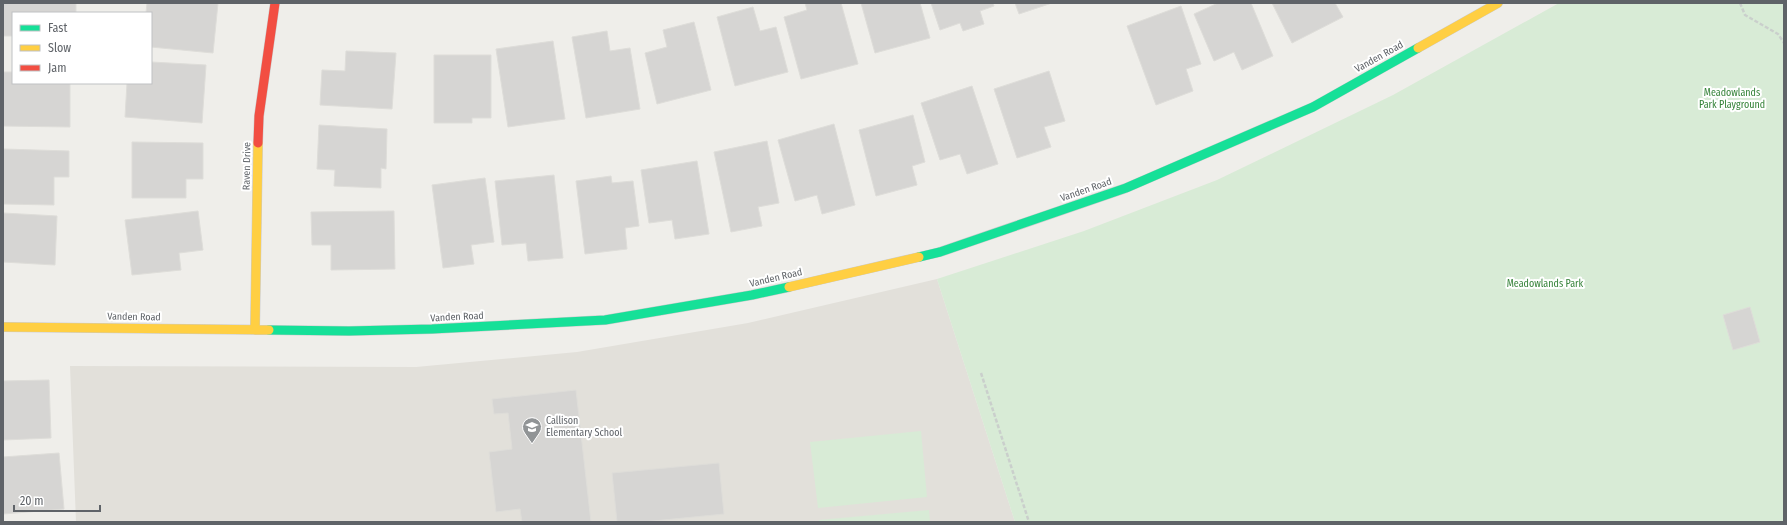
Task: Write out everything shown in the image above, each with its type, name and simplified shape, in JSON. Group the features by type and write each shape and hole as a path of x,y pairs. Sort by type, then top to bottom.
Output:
{"street":[{"name":"Raven Drive","path":"255,330 259,116 275,3"},
{"name":"Vanden Road","path":"3,327 255,330 432,329 605,320 752,295 940,252 1126,188 1313,108 1498,3"}],"path":[{"path":"1740,3 1745,15 1778,34 1784,43"},
{"path":"981,373 1029,522"}],"shaded area":[{"name":"Callison Elementary School","path":"937,279 1015,522 76,522 70,366 416,367 577,352 748,323"}],"green space":[{"name":"Meadowlands Park","path":"1559,3 1784,3 1784,522 1015,522 937,279 1084,231 1217,180 1393,95"},
{"path":"921,431 927,497 818,508 810,442"},
{"path":"929,510 930,522 819,522 819,520"}],"building":[{"path":"3,3 76,3 76,12 12,12 12,36 3,36"},
{"path":"147,3 218,3 213,53 152,47 152,12 146,12"},
{"path":"805,3 841,3 858,64 801,79 784,17 807,10"},
{"path":"861,3 920,3 930,38 875,53"},
{"path":"931,3 993,3 994,6 980,11 984,24 963,31 960,23 940,30"},
{"path":"1015,3 1052,3 1019,14"},
{"path":"1218,3 1251,3 1273,56 1242,70 1234,52 1214,61 1194,14"},
{"path":"1272,3 1335,3 1343,17 1292,43"},
{"path":"1181,6 1201,64 1186,69 1193,91 1156,105 1127,26"},
{"path":"753,7 760,31 776,27 788,72 735,86 717,17"},
{"path":"694,22 711,90 657,104 645,53 667,47 663,30"},
{"path":"607,31 610,51 630,48 640,109 586,118 572,37"},
{"path":"553,41 565,119 508,127 496,49"},
{"path":"346,51 396,53 392,109 320,105 322,70 345,71"},
{"path":"434,55 491,55 491,118 472,118 472,123 434,123"},
{"path":"152,62 206,65 202,123 125,117 127,84 152,84"},
{"path":"1049,71 1065,121 1044,127 1051,147 1017,158 994,89"},
{"path":"3,72 12,72 12,84 70,84 70,127 3,126"},
{"path":"972,86 998,164 967,174 960,154 940,160 921,103"},
{"path":"913,115 925,162 912,166 917,185 876,196 859,130"},
{"path":"834,124 855,205 822,214 817,195 795,201 778,140"},
{"path":"319,125 387,129 386,169 381,168 381,188 334,186 335,170 317,169"},
{"path":"767,141 779,203 758,207 762,226 731,232 714,152"},
{"path":"132,142 203,143 203,179 186,179 186,198 132,198"},
{"path":"3,149 69,151 69,177 54,177 54,205 4,204"},
{"path":"697,161 709,234 675,239 672,220 649,223 641,170"},
{"path":"554,175 563,258 528,261 526,243 502,245 495,181"},
{"path":"611,176 612,183 633,181 639,226 625,228 627,249 585,254 576,181"},
{"path":"485,178 494,242 471,245 474,264 443,268 432,185"},
{"path":"198,211 203,250 179,253 181,270 132,275 125,220"},
{"path":"394,211 395,269 331,270 331,245 312,245 311,212"},
{"path":"3,213 57,216 55,265 3,262"},
{"path":"1750,307 1760,342 1733,350 1723,315"},
{"path":"49,380 51,438 3,440 3,381"},
{"path":"576,390 591,522 522,522 520,509 496,512 489,452 512,449 508,413 494,414 492,399"},
{"path":"59,453 64,509 3,514 3,457"},
{"path":"719,463 724,514 643,522 617,522 612,473"}],"traffic: fast":[{"path":"919,257 940,252 1126,188 1313,107 1418,48"},
{"path":"269,330 349,331 432,329 605,320 752,295 789,287"}],"traffic: slow":[{"path":"1418,48 1498,3"},
{"path":"255,330 258,143"},
{"path":"789,287 919,257"},
{"path":"3,327 269,330"}],"traffic: jam":[{"path":"258,143 259,116 275,3"}],"place":[{"name":"Callison Elementary School","path":"532,444"}],"park label":[{"name":"Meadowlands Park Playground","path":"1732,98"}]}
